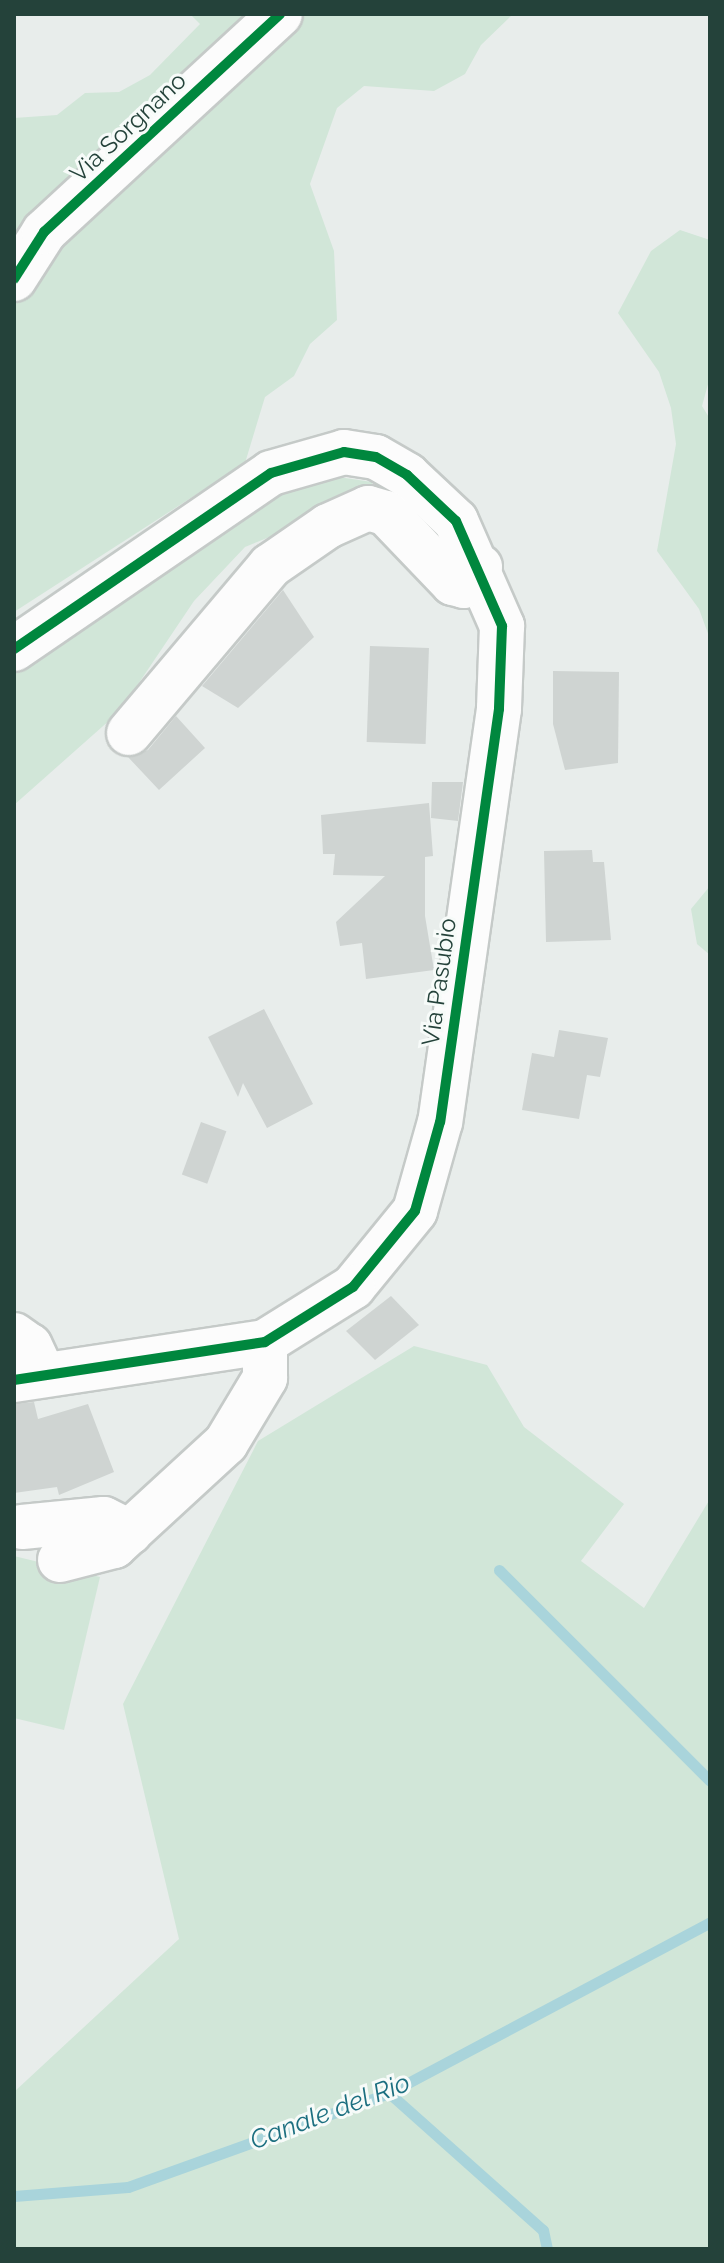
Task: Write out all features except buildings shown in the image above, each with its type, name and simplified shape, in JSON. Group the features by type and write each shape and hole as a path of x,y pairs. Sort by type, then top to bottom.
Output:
{"street":[{"name":"Via Sorgnano","path":"14,279 44,232 280,14"},
{"name":"Via Pasubio","path":"14,649 271,473 344,452 376,457 430,493 456,521 480,567 502,626 499,709 432,1152 415,1211 353,1287 265,1342 28,1376 30,1346 14,1335"},
{"path":"129,733 270,566 328,526 368,508 386,513 453,583 464,586 480,567"},
{"path":"60,1560 114,1546 226,1443 265,1378 265,1342"},
{"path":"22,1527 104,1519 130,1532"}],"green space":[{"path":"190,14 247,14 235,26 265,50 304,14 513,14 481,45 465,74 434,91 364,86 337,108 310,184 334,251 337,320 310,344 294,376 265,397 245,463 14,612 14,118 57,115 85,93 119,92 150,75 200,24"},
{"path":"680,230 710,240 710,377 702,406 710,419 710,639 699,609 657,551 676,444 671,408 659,372 618,313 651,251"},
{"path":"325,475 372,482 373,495 245,547 194,601 120,711 14,805 14,670 249,503"},
{"path":"710,886 710,955 697,944 691,909"},
{"path":"414,1346 487,1365 524,1427 624,1504 581,1561 644,1608 710,1499 710,2249 14,2249 14,2092 179,1939 123,1704 258,1441"},
{"path":"14,1556 100,1577 64,1730 14,1718"}],"waterway":[{"path":"499,1570 710,1781"},
{"name":"Canale del Rio","path":"14,2196 128,2187 389,2093 710,1922"},
{"path":"389,2093 543,2230 547,2249"}],"cycle path":[{"path":"14,279 44,232 280,14"},
{"path":"14,649 271,473 344,452 376,457 407,475 456,521 502,626 499,709 440,1122 415,1211 353,1287 265,1342 14,1380"}]}
